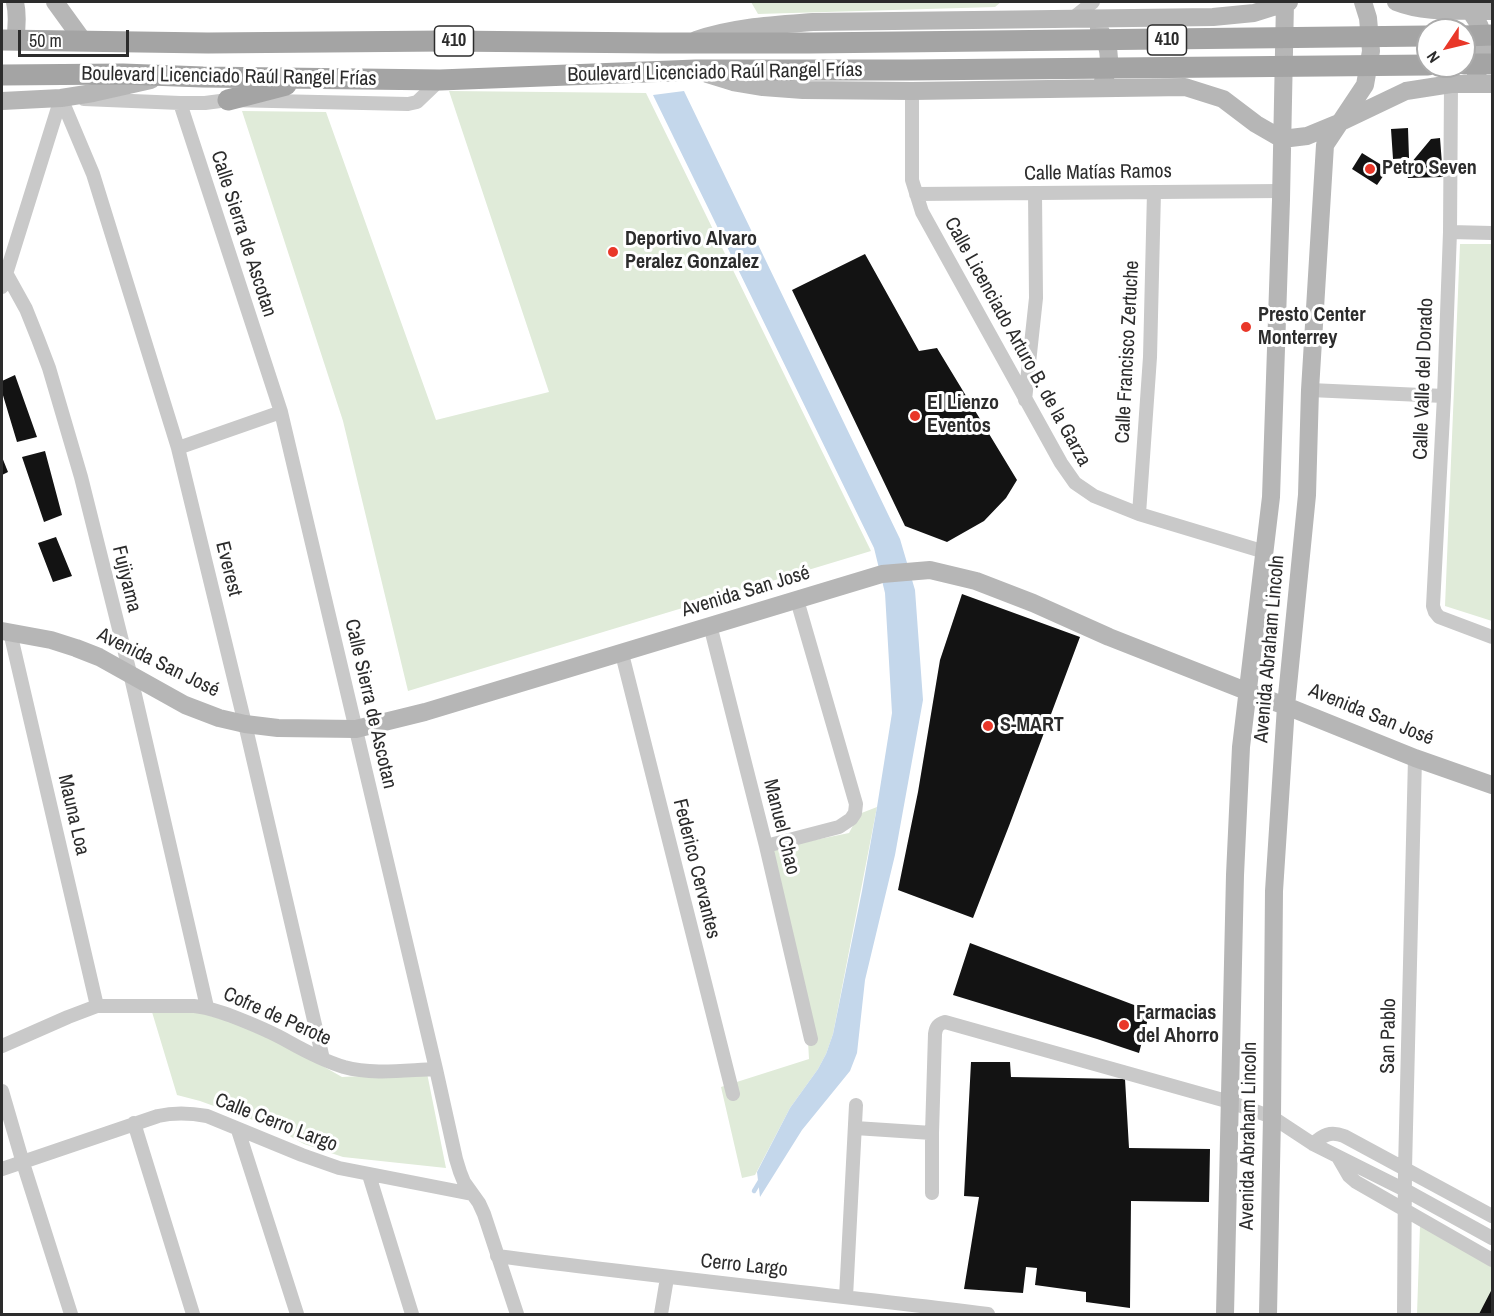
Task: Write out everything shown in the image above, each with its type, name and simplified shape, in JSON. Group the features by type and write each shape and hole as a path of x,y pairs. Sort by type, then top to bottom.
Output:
{"main road":[{"path":"8,40 18,22 15,2"},
{"path":"55,2 84,42"},
{"path":"688,43 717,33 762,26 813,22 1084,13 1213,17 1254,14 1286,2 1270,498 1241,747 1235,875 1225,1314"},
{"name":"Avenida Abraham Lincoln","path":"1268,1314 1274,891 1286,706 1307,495 1310,390 1325,145 1365,85 1371,51 1368,18 1363,2"},
{"path":"1396,2 1420,9 1492,10"},
{"path":"1470,10 1475,18"},
{"path":"1084,13 1100,29 1106,39 1110,54 1104,80 1095,89"},
{"path":"1073,89 1066,76 1062,59 1063,35 1084,13"},
{"path":"1476,20 1480,27 1483,64 1476,73"},
{"path":"1476,35 1492,34 1490,58 1492,64 1476,70"},
{"name":"Boulevard Licenciado Raúl Rangel Frías","path":"8,40 688,43 1416,36"},
{"name":"Boulevard Licenciado Raúl Rangel Frías","path":"2,75 123,74 440,80 696,70 911,81 1416,65"},
{"name":"Boulevard Licenciado Raúl Rangel Frías","path":"2,101 61,98 174,76"},
{"path":"228,100 312,78"},
{"path":"911,81 1073,89 1185,87 1223,99 1256,124 1282,139 1307,136 1406,91 1456,78"},
{"path":"1465,78 1492,84"},
{"name":"Avenida San José","path":"6,632 51,640 99,657 185,705 219,718 278,728 356,729 425,712 622,654 710,625 882,574 930,570 976,581 1024,599 1109,637 1247,692 1415,758 1492,785"}],"street":[{"name":"Calle Valle del Dorado","path":"1460,78 1450,232 1433,609 1439,617 1492,637"},
{"path":"2,287 61,98 180,103 228,100 408,104 417,102 440,80"},
{"name":"Calle Licenciado Arturo B. de la Garza","path":"911,81 912,180 922,212 1060,463 1075,483 1094,496 1139,514 1265,552"},
{"name":"Everest","path":"61,98 93,174 178,448 323,1059"},
{"name":"Calle Sierra de Ascotan","path":"180,103 282,411 456,1159 464,1182 484,1214 517,1314"},
{"name":"Calle Matías Ramos","path":"916,194 1281,191"},
{"name":"Calle Francisco Zertuche","path":"1139,514 1150,357 1154,192"},
{"path":"1025,400 1036,298 1035,193"},
{"path":"1450,232 1492,233"},
{"name":"Fujiyama","path":"6,273 26,309 49,368 81,477 130,673 207,1007"},
{"path":"1310,390 1444,396"},
{"path":"178,448 282,411"},
{"path":"766,846 839,827 851,819 855,813 856,804 797,600"},
{"name":"Manuel Chao","path":"710,625 766,846 811,1039"},
{"name":"Mauna Loa","path":"6,632 97,1006"},
{"name":"Federico Cervantes","path":"622,654 733,1094"},
{"name":"San Pablo","path":"1404,1314 1405,1169 1415,758"},
{"name":"Cofre de Perote","path":"2,1046 97,1006 207,1007 246,1021 323,1059 357,1070 436,1069"},
{"path":"932,1193 934,1041 936,1029 939,1024 945,1022 1230,1102 1272,1117 1313,1144 1405,1190 1492,1238"},
{"path":"2,1091 22,1163 71,1314"},
{"path":"846,1297 856,1105"},
{"name":"Calle Cerro Largo","path":"2,1169 134,1123 176,1112 207,1116 322,1163 369,1175 472,1194"},
{"path":"134,1123 193,1314"},
{"path":"855,1128 932,1133"},
{"path":"238,1130 297,1314"},
{"path":"1313,1144 1322,1136 1336,1133 1492,1216"},
{"path":"1338,1157 1349,1176 1356,1182 1492,1260"},
{"path":"369,1175 412,1314"},
{"name":"Cerro Largo","path":"497,1256 667,1278 988,1314"},
{"path":"661,1314 667,1278"}],"green space":[{"path":"751,2 1001,2 995,7 758,14"},
{"name":"Deportivo Alvaro Peralez Gonzalez","path":"449,91 646,93 871,551 408,691 343,421 242,111 326,112 436,420 549,392"},
{"path":"1460,244 1492,244 1492,621 1445,606"},
{"path":"877,807 833,1034 826,1054 790,1108 755,1175 742,1178 721,1087 809,1059 808,1041 771,849 849,833 859,814"},
{"path":"195,1011 263,1032 342,1077 427,1073 446,1168 343,1157 304,1144 275,1128 177,1095 152,1012"},
{"path":"1420,1226 1492,1265 1492,1314 1417,1314"}],"water":[{"path":"684,91 900,539 915,590 923,700 895,855 865,980 857,1053 850,1071 802,1130 760,1197 757,1172 790,1108 818,1069 833,1034 862,891 892,713 885,593 874,548 653,95"}],"building":[{"name":"Petro Seven","path":"1408,128 1409,158 1393,159 1391,129"},
{"path":"1440,138 1443,177 1408,178 1406,169 1431,139"},
{"name":"Petro Seven","path":"1362,153 1388,169 1377,185 1352,169"},
{"name":"El Lienzo Eventos","path":"865,254 919,351 937,348 1017,480 1006,498 984,521 947,542 905,526 792,290"},
{"path":"15,375 37,437 17,442 2,392 2,381"},
{"path":"45,451 62,515 44,522 22,457"},
{"path":"2,457 8,472 2,475"},
{"path":"56,537 72,576 53,582 38,543"},
{"name":"S-MART","path":"962,594 1080,637 973,918 898,890 918,792 940,660"},
{"path":"970,943 1150,1011 1139,1053 953,995"},
{"path":"971,1062 1010,1062 1011,1077 1125,1079 1129,1148 1210,1149 1209,1202 1131,1201 1130,1308 1086,1302 1086,1292 1035,1285 1037,1268 1026,1267 1023,1293 964,1289 979,1197 964,1196"},
{"path":"1492,1289 1492,1314 1479,1314"}],"waterway":[{"path":"754,1191 760,1181"}],"place":[{"name":"Petro Seven","path":"1370,169"},
{"name":"Deportivo Alvaro Peralez Gonzalez","path":"613,252"},
{"name":"Presto Center Monterrey","path":"1246,327"},
{"name":"El Lienzo Eventos","path":"915,416"},
{"name":"S-MART","path":"988,726"},
{"name":"Farmacias del Ahorro","path":"1124,1025"}]}
